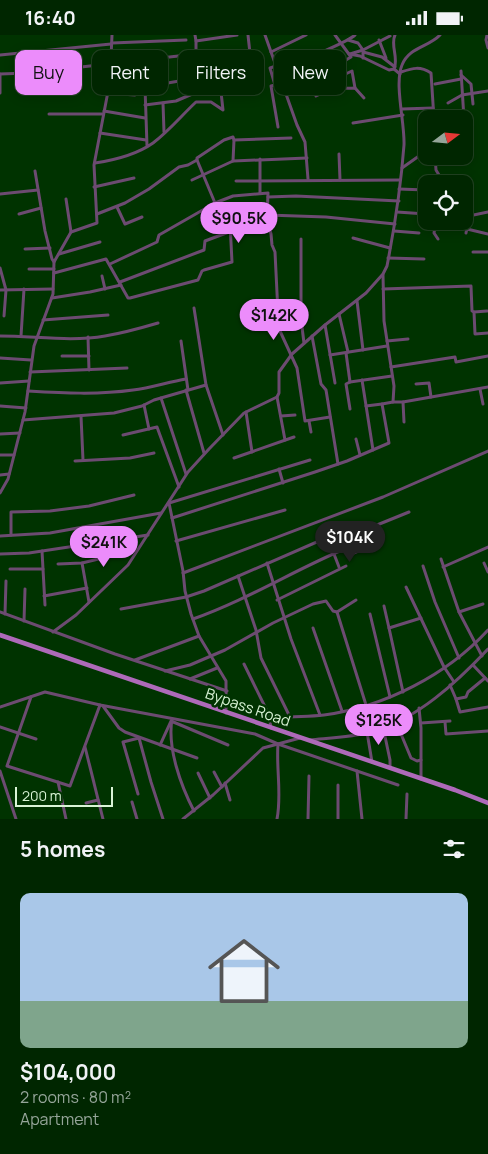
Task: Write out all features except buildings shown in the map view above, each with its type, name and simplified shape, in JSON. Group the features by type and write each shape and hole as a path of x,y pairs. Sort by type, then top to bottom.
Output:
{"main road":[{"name":"Bypass Road","path":"0,635 488,803"}],"street":[{"path":"111,50 112,35"},
{"path":"195,35 196,50"},
{"path":"196,41 237,35"},
{"path":"248,35 250,50"},
{"path":"265,35 274,60"},
{"path":"271,52 306,35"},
{"path":"334,35 351,57 346,60"},
{"path":"325,50 355,35"},
{"path":"285,440 277,397 279,393 279,371 292,354 366,293 382,275 388,258 399,201 404,143 402,65 409,55 440,35"},
{"path":"487,35 488,48"},
{"path":"348,54 363,49 381,38 392,36 395,68"},
{"path":"381,38 386,59"},
{"path":"0,55 112,43 186,40"},
{"path":"348,40 358,43 363,49"},
{"path":"363,58 363,52 386,59 401,73"},
{"path":"348,54 363,58 389,70 395,68"},
{"path":"0,93 0,74 92,66"},
{"path":"274,67 270,68 274,82"},
{"path":"401,73 416,68 432,73 433,108 402,109"},
{"path":"346,73 352,71 355,89 364,98"},
{"path":"94,163 123,157 147,146 164,133 196,102 211,102 223,110 219,74 145,87 147,146"},
{"path":"435,84 461,75"},
{"path":"461,75 471,84 473,104"},
{"path":"461,75 463,110"},
{"path":"274,85 271,86 278,127"},
{"path":"346,88 355,89"},
{"path":"448,103 462,95 488,91"},
{"path":"54,262 71,233 97,223 94,163 108,95"},
{"path":"146,105 176,101 190,95"},
{"path":"286,95 305,142 308,179"},
{"path":"164,103 164,133"},
{"path":"48,114 103,113 145,118"},
{"path":"353,123 403,115"},
{"path":"100,133 146,140"},
{"path":"97,214 117,207 149,189 179,167 197,160 197,158 224,140 233,137 234,140 291,138"},
{"path":"234,140 234,161"},
{"path":"340,154 340,180"},
{"path":"401,168 418,156"},
{"path":"192,180 234,161 306,158"},
{"path":"260,159 260,193"},
{"path":"197,160 214,203"},
{"path":"436,165 439,175"},
{"path":"0,492 9,474 26,408 31,360 37,336 54,289 54,262 41,208 35,171"},
{"path":"94,187 134,178"},
{"path":"236,181 308,179 400,180"},
{"path":"399,189 418,190"},
{"path":"0,194 38,190"},
{"path":"110,264 157,242 159,235 214,203 233,196 268,193 267,220 275,252 279,314 282,320 301,319"},
{"path":"268,197 296,196 399,201"},
{"path":"66,199 71,233"},
{"path":"117,207 126,224 142,217"},
{"path":"19,214 41,208"},
{"path":"397,212 418,213"},
{"path":"473,215 488,212"},
{"path":"267,215 341,217 395,224"},
{"path":"29,269 54,271 106,259 128,298 130,298 198,280 204,270 232,263 229,224 231,222 267,220"},
{"path":"434,230 434,233 438,239"},
{"path":"466,230 488,234"},
{"path":"394,231 419,233"},
{"path":"52,298 105,289 121,284 204,250 205,241 229,232"},
{"path":"353,238 390,248"},
{"path":"301,239 301,319 304,343"},
{"path":"58,254 100,242"},
{"path":"25,249 50,248"},
{"path":"472,252 488,252"},
{"path":"388,258 424,259"},
{"path":"0,267 6,289 4,316"},
{"path":"102,275 105,289"},
{"path":"382,275 384,321 394,386 393,402"},
{"path":"383,289 470,286 475,334 488,333"},
{"path":"0,289 54,289"},
{"path":"21,336 24,289"},
{"path":"356,301 364,350"},
{"path":"194,308 206,385 223,435"},
{"path":"474,312 487,311"},
{"path":"249,319 279,314"},
{"path":"339,314 347,352 350,382"},
{"path":"43,320 108,315"},
{"path":"274,318 281,329 282,337 292,354 297,368 305,421 330,417"},
{"path":"0,336 63,338 105,336 158,323"},
{"path":"325,325 335,383"},
{"path":"312,336 321,384 326,390 338,464"},
{"path":"88,337 89,370"},
{"path":"387,341 408,339"},
{"path":"181,341 187,390 205,454"},
{"path":"330,355 387,346"},
{"path":"62,357 89,356"},
{"path":"391,367 455,357 456,361 488,356"},
{"path":"0,358 31,360"},
{"path":"30,372 127,368"},
{"path":"350,409 346,384 392,376"},
{"path":"28,391 71,394 106,393 142,389 186,379"},
{"path":"362,380 373,450"},
{"path":"0,383 29,381"},
{"path":"416,384 429,383 431,397"},
{"path":"23,420 114,413 206,385"},
{"path":"366,406 403,402 488,387"},
{"path":"480,389 483,405"},
{"path":"53,632 89,603 128,565 178,487 223,435 246,412 277,397"},
{"path":"161,398 187,475"},
{"path":"403,402 404,423"},
{"path":"172,518 338,464 389,443 382,404"},
{"path":"144,405 149,429"},
{"path":"0,406 26,408"},
{"path":"246,412 252,451"},
{"path":"281,416 295,415"},
{"path":"81,416 83,460"},
{"path":"309,421 311,432"},
{"path":"123,435 157,427 178,487"},
{"path":"0,434 20,433"},
{"path":"234,458 294,437"},
{"path":"356,439 360,455"},
{"path":"183,573 383,497 488,451"},
{"path":"75,461 130,458 154,453"},
{"path":"0,455 14,455"},
{"path":"169,503 310,460"},
{"path":"279,469 283,483"},
{"path":"0,475 9,474"},
{"path":"11,535 11,512 69,509 134,495"},
{"path":"169,503 186,597 192,619 199,636 226,681 226,713"},
{"path":"176,541 285,510"},
{"path":"345,538 410,512"},
{"path":"0,536 50,533 162,513"},
{"path":"121,609 186,597 238,577 342,531 351,554 361,550"},
{"path":"0,554 29,553 148,535"},
{"path":"58,564 82,563 119,555 117,540"},
{"path":"192,619 273,585 294,571 349,547"},
{"path":"443,567 488,547"},
{"path":"42,551 45,605"},
{"path":"334,554 339,567"},
{"path":"440,559 460,612 482,656"},
{"path":"82,563 89,603"},
{"path":"267,563 291,639 320,715"},
{"path":"484,563 488,572"},
{"path":"278,600 346,566"},
{"path":"423,566 435,602 459,658"},
{"path":"10,569 43,569"},
{"path":"238,577 256,632 261,658 290,717"},
{"path":"5,613 6,581"},
{"path":"406,587 444,667 454,682"},
{"path":"44,596 87,588"},
{"path":"24,621 25,589"},
{"path":"337,612 356,600"},
{"path":"165,671 190,665 225,651 284,617 313,604 326,601 333,611 337,612 366,705"},
{"path":"460,612 483,603"},
{"path":"384,606 403,692"},
{"path":"0,612 227,691"},
{"path":"370,614 390,697"},
{"path":"389,628 421,617"},
{"path":"314,628 342,711"},
{"path":"270,717 320,715 342,711 403,692 459,658 475,645 488,630"},
{"path":"134,660 199,636"},
{"path":"307,740 336,738 368,732 396,722 419,708 454,682 488,649"},
{"path":"244,664 270,717 271,728"},
{"path":"472,665 488,681"},
{"path":"189,679 217,668"},
{"path":"456,699 466,697 468,692 484,678"},
{"path":"450,685 460,712 488,707"},
{"path":"0,707 45,692 171,720 255,734 278,744 398,785"},
{"path":"31,697 7,767 70,786 101,705"},
{"path":"101,705 119,728 125,732 197,757"},
{"path":"419,708 421,723 421,779"},
{"path":"171,720 228,745"},
{"path":"160,745 171,720"},
{"path":"171,720 173,750 178,775 194,811"},
{"path":"421,723 448,721 446,734 488,731"},
{"path":"396,722 411,758 417,761 421,760"},
{"path":"0,727 36,739"},
{"path":"383,727 390,768"},
{"path":"368,732 372,762"},
{"path":"138,794 123,742 139,738"},
{"path":"139,738 151,782 164,819"},
{"path":"183,819 210,798 263,748 301,738"},
{"path":"277,819 280,800 277,760 278,744"},
{"path":"84,747 103,819"},
{"path":"0,771 16,819"},
{"path":"357,771 362,819"},
{"path":"214,772 222,787"},
{"path":"198,773 210,798"},
{"path":"308,819 309,776"},
{"path":"58,782 66,819"},
{"path":"225,783 230,800"},
{"path":"338,785 338,819"},
{"path":"406,819 407,793"},
{"path":"86,803 98,799"},
{"path":"132,801 137,819"}]}
